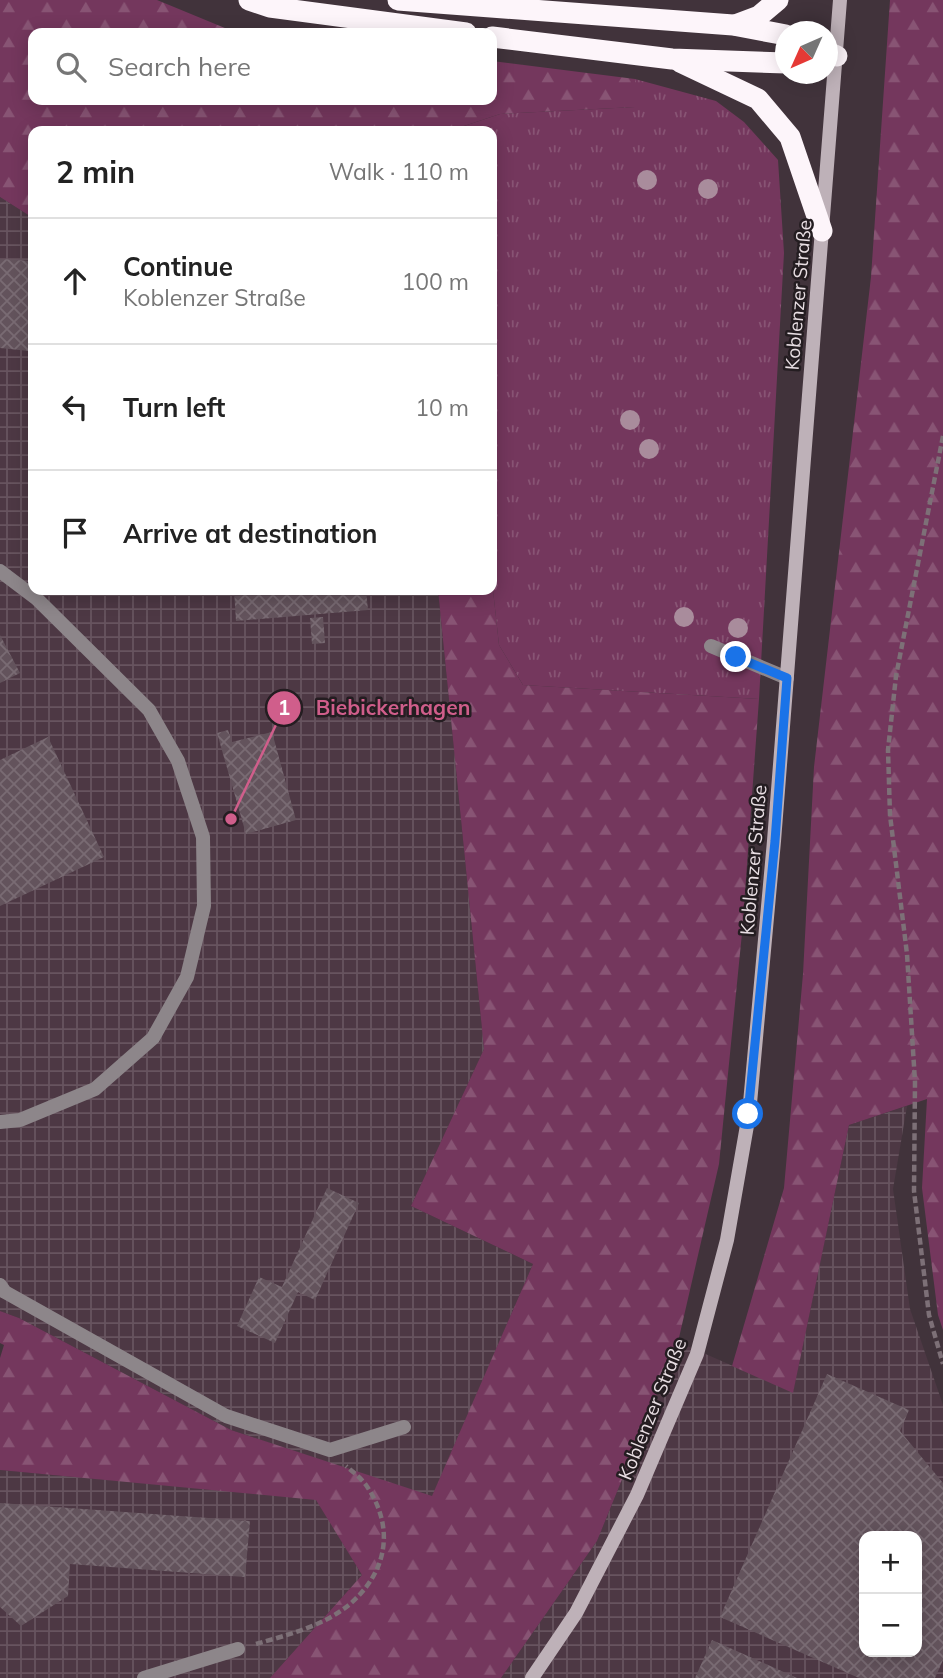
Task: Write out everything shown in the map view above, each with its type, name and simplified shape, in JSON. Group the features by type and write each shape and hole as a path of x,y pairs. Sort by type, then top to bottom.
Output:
{"highway":[{"path":"249,0 270,7 428,28"},
{"path":"398,0 733,26 775,33"},
{"path":"733,26 759,16 778,0"},
{"path":"497,38 672,58 775,63"},
{"path":"672,58 758,99 790,137 822,232"}],"main road":[{"name":"Koblenzer Straße","path":"837,21 840,0"},
{"name":"Koblenzer Straße","path":"532,1678 576,1612 638,1495 697,1354 727,1240 748,1114 775,841 822,232 830,84"}],"street":[{"path":"0,571 28,592"},
{"path":"0,1122 20,1120 95,1089 153,1038 187,976 204,906 202,837 178,761 149,710 32,595"},
{"path":"711,646 787,678"},
{"path":"0,1285 5,1292 226,1416 330,1450 404,1427"},
{"path":"144,1678 238,1649"}],"path":[{"path":"943,436 896,676 888,750 890,815 907,954 915,1082 914,1191 929,1315 943,1364"},
{"path":"238,1649 305,1630 349,1604 379,1570 385,1527 366,1485 330,1450"}],"shaded area":[{"path":"0,197 28,215 28,595 439,595 484,1049 411,1206 533,1264 432,1497 231,1430 19,1318 0,1311"},
{"path":"907,1106 893,1189 910,1309 943,1405 943,1678 501,1678 597,1541 678,1342 793,1392 849,1125"},
{"path":"0,1470 316,1499 362,1575 270,1678 0,1678"}],"green space":[{"path":"0,0 157,0 225,28 28,28 28,105 497,105 497,62 635,79 635,107 500,114 464,126 28,126 28,215 0,197"},
{"path":"890,0 943,0 943,1330 938,1315 922,1188 927,1099 849,1125 793,1393 732,1366 784,1188 803,974 814,767 871,277"},
{"path":"635,79 716,101 744,122 778,160 784,253 759,699 523,685 499,645 494,595 497,595 497,126 464,126 500,114 635,107"},
{"path":"439,595 494,595 499,645 523,685 759,699 742,933 719,1164 678,1342 597,1541 501,1678 270,1678 362,1575 316,1500 0,1470 0,1358 4,1345 0,1343 0,1311 19,1318 231,1430 432,1496 533,1264 411,1206 484,1049"}],"building":[{"path":"0,259 28,261 28,351 0,348"},
{"path":"234,595 366,595 368,610 236,621"},
{"path":"323,617 325,643 312,644 310,618"},
{"path":"0,635 20,673 0,683"},
{"path":"228,730 232,742 272,732 296,820 246,834 217,733"},
{"path":"48,737 104,857 0,906 0,760"},
{"path":"327,1188 359,1203 315,1300 298,1292 275,1343 237,1326 259,1277 282,1287"},
{"path":"827,1374 909,1410 900,1431 943,1483 943,1660 935,1678 859,1678 720,1617"},
{"path":"0,1503 250,1521 245,1577 70,1564 68,1596 21,1626 0,1607"},
{"path":"712,1640 797,1678 695,1678"}],"place":[{"name":"Biebickerhagen","path":"231,819"}],"route":[{"path":"736,657 787,678 775,841 748,1114"}]}
